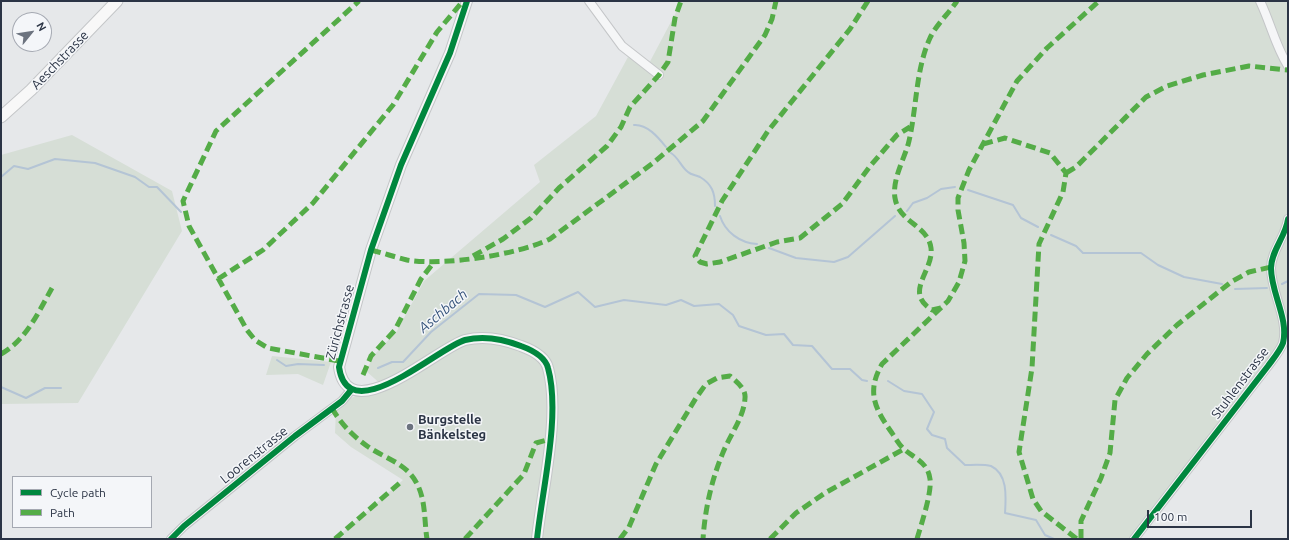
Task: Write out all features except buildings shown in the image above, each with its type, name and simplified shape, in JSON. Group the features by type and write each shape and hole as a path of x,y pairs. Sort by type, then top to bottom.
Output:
{"main road":[{"name":"Aeschstrasse","path":"1,116 31,90 117,1"}],"street":[{"name":"Zürichstrasse","path":"352,389 344,383 338,366 369,258 401,165 450,53 467,1"},
{"path":"589,1 622,46 660,75"},
{"path":"1260,1 1270,21 1277,49 1288,66"},
{"name":"Stuhlenstrasse","path":"1134,539 1268,366 1283,343 1286,332 1285,324 1274,286 1271,267 1288,219"},
{"path":"352,389 359,392 368,391 407,375 463,341 482,337 501,339 530,349 539,354 548,366 552,397 551,439 536,539"},
{"name":"Loorenstrasse","path":"171,539 184,526 278,449 342,401 352,389"}],"shaded area":[{"path":"682,1 1288,1 1288,332 1130,539 335,539 403,480 351,447 335,433 336,410 348,399 383,386 366,371 374,355 397,331 424,281 540,182 534,165 596,116 628,57 646,69"},
{"path":"72,135 172,191 182,231 78,403 1,404 1,155"},
{"path":"272,356 331,362 323,385 298,374 266,375"}],"waterway":[{"path":"634,125 639,125 648,129 656,135 666,147"},
{"path":"671,153 689,173 700,177 710,186 712,189 715,206"},
{"name":"Aschbach","path":"1,177 14,166 28,169 55,159 95,163 135,177 149,187 157,187 181,212"},
{"path":"907,211 913,203 927,198 941,189 955,187"},
{"path":"968,190 1013,205 1021,218 1038,227"},
{"path":"720,216 722,222 734,236 757,244"},
{"path":"769,248 796,258 834,262 848,257 895,216"},
{"path":"1051,235 1076,246 1083,253 1141,253 1158,265 1184,277 1222,284"},
{"path":"1282,284 1288,281"},
{"path":"1235,289 1267,288"},
{"name":"Aschbach","path":"378,368 392,362 403,362 431,332 479,294 516,295 545,307 578,292 595,307 624,300 666,305 681,300 694,306 719,304 733,315 739,326 766,335 784,334 793,345 812,346 832,369 850,369 862,380 867,381"},
{"name":"Aschbach","path":"277,360 286,366 298,364 324,365"},
{"name":"Aschbach","path":"888,381 904,391 922,394 934,412 927,429 932,435 945,439 947,448 965,465 988,465 997,470 1005,486 1005,513 1036,520 1045,535 1054,539"},
{"path":"1,387 26,398 45,388 61,388"}],"marked path":[{"path":"339,361 268,348 255,340 247,330 189,226 183,201 216,131 359,1"},
{"path":"218,279 263,250 313,203 393,105 437,32 463,1"},
{"path":"473,256 503,239 531,218 559,188 607,146 621,127 630,107 659,75 668,62 675,18 681,1"},
{"path":"371,250 407,260 440,262 480,258 500,254 536,245 550,239 653,163 703,121 765,35 772,19 776,1"},
{"path":"868,1 850,29 768,131 722,201 695,256 700,262 707,264 720,262 777,242 800,238 842,204 871,165 897,135 910,127"},
{"path":"941,308 932,310 924,303 920,296 922,281 931,257 931,248 929,240 925,234 902,213 895,198 894,191 898,171 908,145 911,132 919,77 925,51 933,33 957,1"},
{"path":"917,539 926,509 930,485 929,474 924,465 901,446 881,416 877,408 874,392 874,383 877,374 882,364 948,301 959,282 965,261 964,243 958,210 958,198 969,170 1017,81 1047,48 1099,1"},
{"path":"1066,173 1076,167 1146,97 1167,86 1203,75 1249,66 1288,70"},
{"path":"983,144 1005,138 1050,153 1066,173 1063,192 1039,244 1032,368 1019,452 1033,499 1041,511 1077,539"},
{"path":"363,375 371,356 395,330 421,279 434,262"},
{"path":"1081,539 1081,521 1101,478 1110,453 1115,400 1127,378 1147,354 1177,325 1231,282 1249,272 1271,267"},
{"path":"1,354 18,341 31,325 52,288"},
{"path":"620,539 629,527 656,464 696,398 706,384 717,378 730,376 744,392 744,405 739,420 718,465 707,507 703,539"},
{"path":"332,408 347,429 357,438 367,446 401,465 412,475 422,495 427,539"},
{"path":"465,539 524,474 536,443 551,439"},
{"path":"770,539 796,513 825,493 904,449"},
{"path":"335,539 402,481"}],"cycle path":[{"path":"467,1 450,53 401,165 371,250 339,367 346,385 359,391 376,388 396,380 452,346 465,340 494,338 507,341 538,354 544,360 548,368 551,387 552,430 537,539"},
{"path":"1134,539 1282,346 1284,325 1274,287 1271,268 1273,256 1287,225 1288,219"},
{"path":"171,539 184,526 295,436 342,401 352,389"}],"place":[{"name":"Burgstelle Bänkelsteg","path":"410,427"}]}
